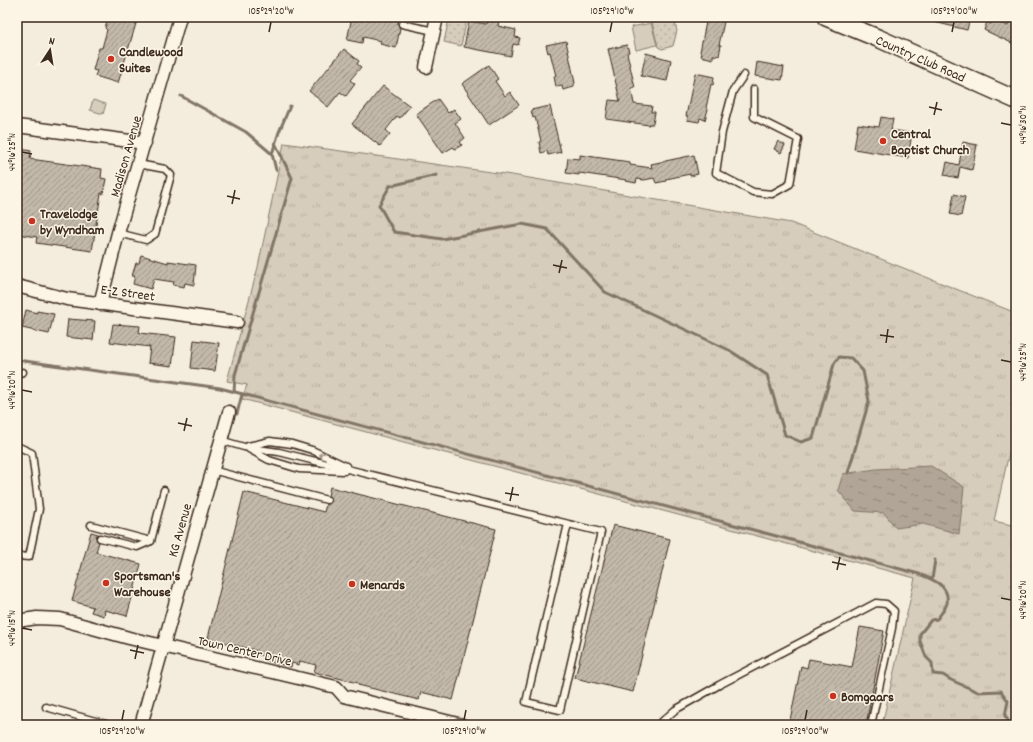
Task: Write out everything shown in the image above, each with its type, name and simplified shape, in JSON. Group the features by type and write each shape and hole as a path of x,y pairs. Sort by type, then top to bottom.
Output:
{"street":[{"name":"Madison Avenue","path":"100,304 118,233 180,17"},
{"path":"426,67 437,17"},
{"name":"Country Club Road","path":"826,17 880,39 1016,100"},
{"path":"17,126 145,143"},
{"name":"E-Z Street","path":"17,286 67,299 237,322"},
{"name":"KG Avenue","path":"141,725 228,412"},
{"name":"Town Center Drive","path":"17,621 37,618 60,620 162,646 336,687 344,696 462,725"}],"lane":[{"path":"402,24 434,31"},
{"path":"744,75 733,91 722,132 716,173 753,192 772,194 790,184 798,139 754,117 754,89"},
{"path":"118,233 146,240 155,234 171,175 165,169 138,164"},
{"path":"220,440 244,447 279,452 358,471 602,532 560,710 526,702 568,524"},
{"path":"244,447 270,441 292,444 312,450 358,471"},
{"path":"17,446 32,453 39,509 29,557 17,556"},
{"path":"244,447 269,460 299,469 358,471"},
{"path":"212,470 327,500"},
{"path":"151,541 164,490"},
{"path":"91,525 151,541"},
{"path":"100,538 137,547 151,541"},
{"path":"658,725 675,710 712,689 876,603 886,604 894,611 892,628 872,725"},
{"path":"46,707 106,724"}],"green space":[{"path":"457,17 467,19 461,46 444,42 448,23"},
{"path":"666,18 675,23 677,31 673,46 662,49 658,47 652,22"},
{"path":"651,23 657,45 636,50 631,27"},
{"path":"93,100 106,104 103,114 90,110"},
{"path":"284,143 512,175 791,223 1016,313 1016,421 994,521 1016,526 1016,725 882,725 915,578 242,399 247,385 227,381 258,267"}],"water":[{"path":"931,466 964,487 959,534 923,524 896,528 884,513 855,511 838,490 843,474 876,469"}],"building":[{"name":"Candlewood Suites","path":"108,17 138,17 118,83 95,76 97,71 93,70 99,48 102,48 107,30 105,28"},
{"path":"352,17 402,17 398,23 400,28 396,48 380,44 381,41 363,37 362,43 347,40"},
{"path":"488,17 499,19 498,26 516,30 515,37 520,38 518,45 513,44 511,56 464,47 469,21 486,24"},
{"path":"707,17 725,17 719,45 721,45 719,56 713,55 713,59 701,56 702,53 700,52"},
{"path":"926,17 970,17 967,30 926,20"},
{"path":"1012,17 1016,17 1016,45 984,30 987,22 991,24 994,20 1008,26"},
{"path":"566,41 575,83 574,87 563,90 562,86 556,87 554,76 556,76 550,52 548,53 546,45"},
{"path":"627,45 629,52 627,53 635,88 631,88 634,104 652,106 651,112 655,112 653,124 649,125 606,119 609,100 620,101 608,49"},
{"path":"344,49 359,61 357,64 361,67 350,80 355,84 346,96 340,92 328,107 309,91"},
{"path":"646,53 671,60 667,81 641,76"},
{"path":"757,62 784,67 782,80 755,76"},
{"path":"489,65 498,79 495,81 505,96 510,92 519,105 489,125 462,84"},
{"path":"695,73 714,77 713,85 711,84 705,120 700,118 699,122 687,120 688,116 686,116"},
{"path":"383,86 410,106 400,118 397,116 386,130 390,134 380,146 352,124"},
{"path":"438,99 448,113 454,109 461,119 455,123 465,138 460,142 462,145 455,149 453,147 443,153 416,114"},
{"path":"550,106 561,152 548,155 547,151 541,153 539,142 541,141 535,117 533,118 531,110"},
{"name":"Central Baptist Church","path":"881,117 893,119 891,130 912,133 908,158 854,149 858,124 879,127"},
{"path":"778,141 785,145 781,153 774,149"},
{"path":"963,142 977,145 972,170 960,167 958,178 944,175 947,162 959,165"},
{"path":"21,149 31,151 30,159 102,169 101,178 106,179 103,194 101,193 92,251 36,243 37,237 17,234 17,158 20,158"},
{"path":"580,155 630,162 630,165 652,168 651,164 694,155 698,174 690,176 690,174 666,179 666,181 656,183 654,178 644,180 637,179 636,183 626,181 627,180 579,173 579,175 566,173 568,158 580,159"},
{"path":"954,194 965,197 961,216 950,214"},
{"path":"141,255 168,263 168,261 196,265 194,285 185,283 184,287 173,285 174,282 154,279 151,289 133,284 135,276 132,276 136,263 139,263"},
{"path":"26,310 37,313 37,311 54,314 49,334 22,328"},
{"path":"68,319 95,321 93,340 66,337"},
{"path":"113,324 140,326 139,333 176,337 172,366 148,363 150,347 110,342"},
{"path":"194,340 219,343 215,371 191,368"},
{"name":"Menards","path":"330,487 496,529 453,700 421,692 419,700 358,685 358,683 314,672 316,665 300,661 299,665 292,663 291,667 263,660 264,656 256,654 257,651 208,638 244,492 324,512 326,504 330,503 331,501 330,497 328,496"},
{"path":"613,525 670,539 633,692 575,678"},
{"name":"Sportsman's Warehouse","path":"91,532 98,534 96,537 97,541 99,542 96,552 141,564 127,616 105,610 104,616 91,612 93,607 72,601"},
{"name":"Bomgaars","path":"860,627 884,631 866,725 789,725 801,666 807,668 809,659 852,667"}],"waterway":[{"path":"181,96 246,132 272,154 290,106"},
{"path":"234,392 235,375 292,178 275,143"},
{"path":"272,154 276,170"},
{"path":"437,175 390,186 379,205 394,232 442,239 522,224 547,229 605,292 729,350 767,375 785,435 801,442 813,438 834,364 839,357 851,358 863,371 869,401 848,473"},
{"path":"17,360 220,388 919,574 935,581 943,587 947,597 947,603 937,619 931,620 920,634 920,641 926,657 932,663 933,674 943,675 978,692 1001,691 1008,701 1005,716 1011,725"},
{"path":"237,414 242,394"},
{"path":"932,579 935,560"}],"place":[{"name":"Candlewood Suites","path":"111,59"},
{"name":"Central Baptist Church","path":"883,141"},
{"name":"Travelodge by Wyndham","path":"32,221"},
{"name":"Sportsman's Warehouse","path":"106,583"},
{"name":"Menards","path":"352,584"},
{"name":"Bomgaars","path":"833,696"}]}
